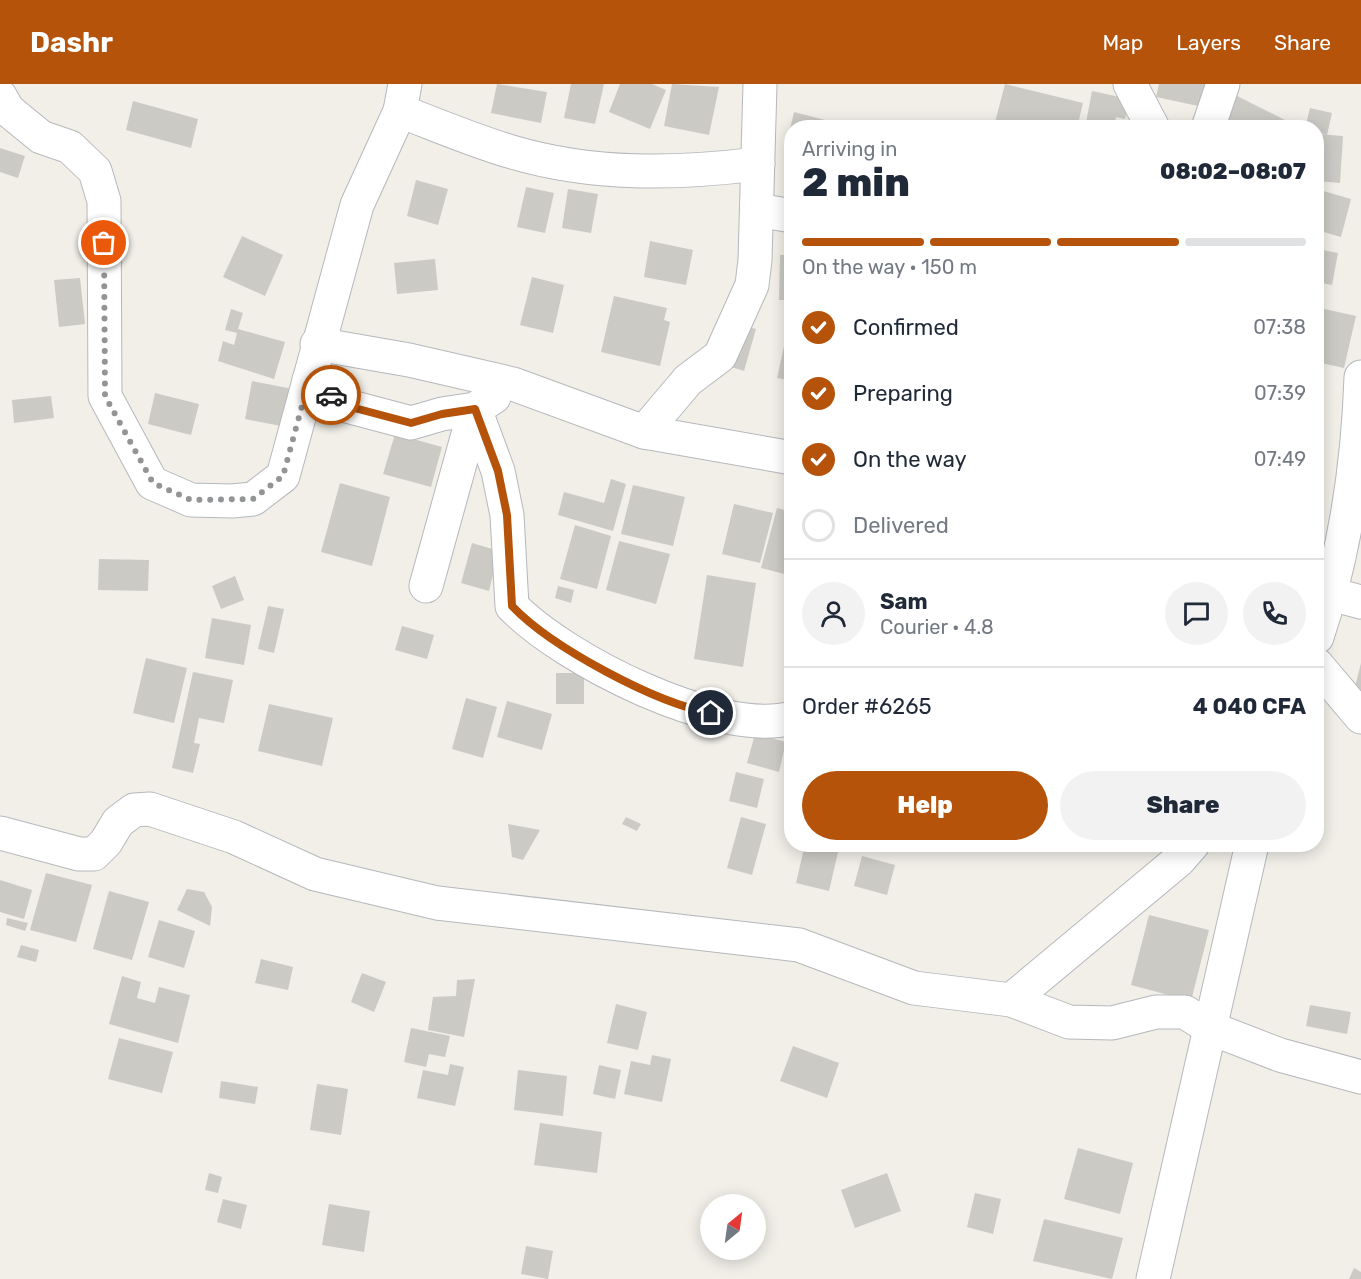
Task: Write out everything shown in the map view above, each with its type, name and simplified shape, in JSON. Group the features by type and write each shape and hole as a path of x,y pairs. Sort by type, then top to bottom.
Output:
{"street":[{"path":"644,432 688,380 720,356 752,285 757,210 760,84"},
{"path":"1130,84 1149,120"},
{"path":"1211,120 1223,84"},
{"path":"0,96 8,110 40,137 70,147 95,171 104,201 105,396 153,483 191,500 253,499 283,476 317,344 357,205 403,98 512,153 575,166 637,173 682,172 758,164"},
{"path":"757,210 784,215"},
{"path":"317,344 409,360 513,384 644,432 784,457"},
{"path":"1324,628 1346,598 1352,485 1359,434 1361,377"},
{"path":"309,380 347,406 411,423 442,414 475,409 513,384"},
{"path":"426,586 475,409"},
{"path":"475,409 498,471 507,515 512,606 523,618 548,637 594,665 693,710 766,722 784,719"},
{"path":"1324,673 1361,717"},
{"path":"0,833 79,854 94,854 106,842 118,822 134,810 150,809 234,837 315,874 436,903 798,945 914,988 1011,1000 1069,1022 1112,1023 1156,1012 1185,1012 1210,1028 1280,1055 1361,1077"},
{"path":"1011,1000 1179,860 1186,852"},
{"path":"1153,1279 1250,852"}],"building":[{"path":"497,84 547,92 541,123 491,113"},
{"path":"571,84 604,84 595,124 564,118"},
{"path":"620,84 652,84 666,90 650,129 609,112"},
{"path":"672,84 719,87 709,135 664,126"},
{"path":"1005,84 1083,103 1079,120 996,120"},
{"path":"1159,84 1208,84 1203,107 1156,97"},
{"path":"1092,91 1129,99 1125,119 1116,117 1115,120 1087,120"},
{"path":"1233,94 1285,120 1220,120"},
{"path":"133,101 198,119 191,148 126,130"},
{"path":"1310,108 1332,113 1327,135 1324,134 1324,120 1307,120"},
{"path":"794,112 825,120 792,120"},
{"path":"1324,135 1343,136 1340,183 1324,182"},
{"path":"0,148 25,156 18,178 0,172"},
{"path":"416,180 448,189 438,225 407,216"},
{"path":"526,187 554,193 545,233 517,227"},
{"path":"568,189 598,194 591,233 562,228"},
{"path":"1324,191 1351,199 1341,237 1324,232"},
{"path":"242,236 283,255 265,296 223,277"},
{"path":"650,241 693,250 686,285 644,277"},
{"path":"1324,250 1338,253 1332,285 1324,283"},
{"path":"780,255 784,255 784,300 779,300"},
{"path":"435,259 438,290 397,294 394,263"},
{"path":"532,277 564,285 553,333 520,325"},
{"path":"80,278 85,324 59,327 54,280"},
{"path":"614,296 667,308 664,320 670,322 660,366 601,352"},
{"path":"231,309 243,313 238,329 285,342 274,379 218,361 223,341 234,345 237,333 225,330"},
{"path":"1324,309 1356,316 1344,368 1324,364"},
{"path":"740,325 756,329 744,371 728,366"},
{"path":"784,346 784,379 777,378"},
{"path":"252,381 293,389 286,427 245,419"},
{"path":"155,393 199,404 191,435 148,424"},
{"path":"51,396 54,418 14,423 12,400"},
{"path":"395,434 442,447 431,487 383,474"},
{"path":"611,479 626,484 613,531 558,515 564,492 604,503"},
{"path":"340,483 390,497 372,566 321,552"},
{"path":"633,485 685,497 673,546 621,534"},
{"path":"734,504 773,513 760,563 722,554"},
{"path":"777,508 784,510 784,574 761,568"},
{"path":"575,525 611,536 597,589 560,579"},
{"path":"619,541 670,554 656,604 606,590"},
{"path":"472,543 499,551 489,591 461,583"},
{"path":"99,559 149,560 148,591 98,590"},
{"path":"707,575 756,583 743,667 694,659"},
{"path":"235,576 244,600 221,609 212,586"},
{"path":"558,586 574,590 571,603 555,598"},
{"path":"268,606 284,609 274,653 258,649"},
{"path":"212,618 251,625 244,665 205,658"},
{"path":"402,626 434,635 427,659 395,650"},
{"path":"146,658 187,668 174,723 133,713"},
{"path":"1361,663 1361,693 1354,691"},
{"path":"193,672 233,680 224,723 199,718 194,743 200,744 193,773 172,768"},
{"path":"556,673 584,673 584,704 556,704"},
{"path":"466,698 497,707 483,758 452,749"},
{"path":"507,701 552,714 542,750 497,737"},
{"path":"269,704 333,718 322,766 258,751"},
{"path":"755,734 784,741 779,772 747,763"},
{"path":"736,772 764,779 757,808 729,801"},
{"path":"626,817 641,824 637,831 622,824"},
{"path":"741,817 766,824 752,875 727,868"},
{"path":"508,824 540,830 523,860 512,857"},
{"path":"803,852 838,852 829,891 796,883"},
{"path":"862,856 895,865 887,895 854,886"},
{"path":"46,873 92,885 76,942 30,930"},
{"path":"0,880 32,890 24,919 0,912"},
{"path":"187,889 204,892 212,907 210,926 177,910"},
{"path":"109,891 149,902 132,960 93,949"},
{"path":"1149,915 1209,930 1191,1001 1131,985"},
{"path":"7,918 28,923 25,931 6,925"},
{"path":"159,920 195,931 184,968 148,957"},
{"path":"21,945 39,950 36,962 17,957"},
{"path":"261,959 293,967 288,990 255,983"},
{"path":"362,973 386,982 374,1012 351,1002"},
{"path":"122,976 141,982 137,998 155,1003 159,987 190,995 178,1043 109,1024"},
{"path":"475,979 464,1037 428,1030 433,997 456,996 457,980"},
{"path":"616,1004 647,1012 638,1050 607,1043"},
{"path":"1310,1005 1351,1012 1347,1034 1306,1026"},
{"path":"411,1028 450,1036 445,1057 429,1054 426,1067 404,1062"},
{"path":"119,1038 173,1052 162,1093 108,1079"},
{"path":"793,1046 839,1063 827,1098 780,1081"},
{"path":"652,1055 671,1059 662,1102 624,1094 631,1061 650,1065"},
{"path":"450,1064 464,1067 455,1106 417,1098 423,1070 448,1075"},
{"path":"599,1065 621,1070 615,1099 593,1094"},
{"path":"518,1070 567,1076 563,1116 514,1110"},
{"path":"221,1081 258,1087 255,1104 219,1098"},
{"path":"317,1084 348,1089 341,1135 310,1130"},
{"path":"540,1123 602,1132 597,1173 534,1165"},
{"path":"1078,1148 1133,1163 1120,1214 1064,1199"},
{"path":"209,1173 222,1177 218,1193 205,1190"},
{"path":"887,1173 901,1211 855,1228 841,1190"},
{"path":"975,1193 1001,1199 993,1234 967,1227"},
{"path":"223,1199 247,1205 241,1229 217,1222"},
{"path":"329,1204 370,1211 364,1252 322,1245"},
{"path":"1044,1219 1123,1238 1112,1279 1033,1261"},
{"path":"526,1246 553,1251 548,1279 521,1274"},
{"path":"1354,1268 1361,1272 1361,1279 1349,1279"}],"way so far":[{"path":"104,243 105,396 125,436 153,483 191,500 253,499 283,476 292,450 309,380 331,395"}],"route":[{"path":"331,395 347,406 411,423 442,414 475,409 498,471 507,515 512,606 523,618 548,637 594,665 693,710 711,713"}]}
